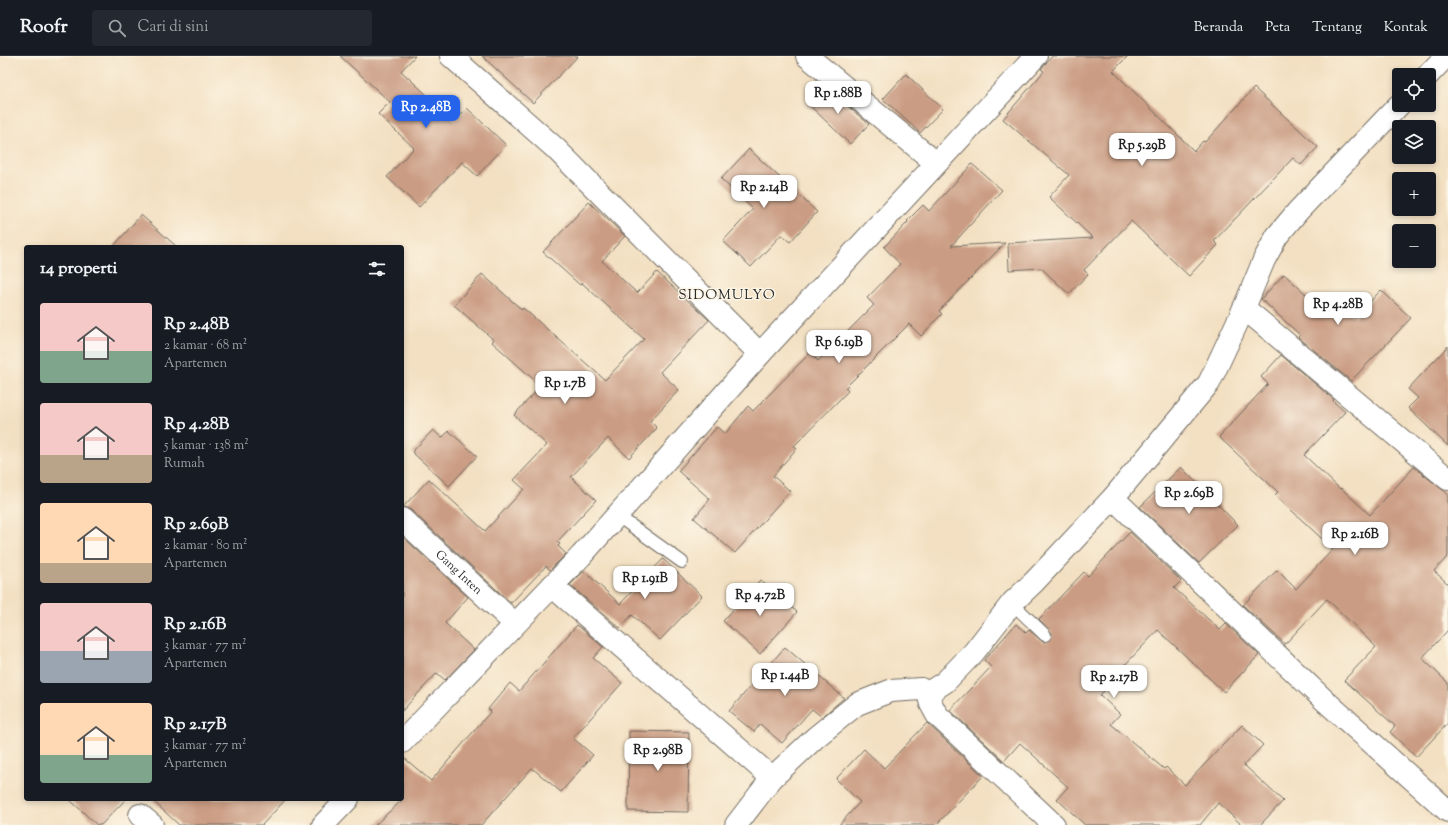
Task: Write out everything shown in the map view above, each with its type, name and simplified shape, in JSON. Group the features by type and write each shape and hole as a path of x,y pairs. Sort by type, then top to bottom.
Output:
{"street":[{"path":"451,56 555,148 760,354"},
{"path":"807,56 936,163"},
{"path":"404,740 618,516 760,354 1036,56"},
{"path":"1435,68 1446,56"},
{"path":"928,693 945,682 974,652 1012,603 1114,498 1209,383 1244,308 1264,260 1277,236 1298,210 1393,112"},
{"path":"1244,308 1448,479"},
{"path":"1114,498 1322,698 1448,811"},
{"name":"Gang Inten","path":"404,522 515,624"},
{"path":"552,586 772,778"},
{"path":"736,825 772,778 816,737 857,704 890,691 921,689 928,693 930,704 937,716 1054,825"},
{"path":"323,825 346,801"}],"lane":[{"path":"618,516 682,562"},
{"path":"1012,603 1045,635"}],"building":[{"path":"340,56 415,56 401,71 455,121 467,108 506,145 477,176 462,162 419,207 387,177 414,148 378,114 390,102"},
{"path":"482,56 578,56 533,103"},
{"path":"1052,56 1128,56 1113,71 1194,151 1203,141 1205,142 1254,88 1318,147 1301,165 1293,158 1214,241 1218,245 1189,276 1131,221 1084,270 1088,274 1069,294 1041,268 1009,270 1008,243 1093,238 1049,197 1069,175 1003,119 1044,71 1041,69"},
{"path":"906,74 943,109 920,133 883,99"},
{"path":"823,86 869,124 850,144 807,103"},
{"path":"749,149 817,212 790,242 781,235 751,267 723,241 753,209 721,179"},
{"path":"972,164 1002,190 951,246 1005,243 939,311 942,314 921,336 909,324 845,388 848,391 794,446 797,448 773,476 790,491 735,553 694,518 710,499 678,471 717,427 725,434 748,406 753,411 810,353 818,361 874,305 867,298 900,264 884,247 923,205 929,211"},
{"path":"589,202 625,236 602,261 637,293 657,272 709,320 660,372 679,390 650,421 657,428 629,458 608,438 571,477 596,500 557,542 560,544 558,546 566,554 550,570 546,566 511,603 411,510 404,507 404,506 429,479 485,531 524,489 514,480 547,445 514,415 541,386 492,342 494,340 454,305 482,274 605,380 644,339 582,283 580,285 543,252"},
{"path":"141,215 175,245 115,245"},
{"path":"1284,274 1322,309 1334,297 1355,318 1381,290 1411,318 1351,381 1298,337 1300,335 1261,299"},
{"path":"1448,346 1448,446 1408,408 1418,398 1408,389"},
{"path":"1281,355 1334,400 1333,401 1345,412 1304,455 1370,515 1414,467 1448,494 1448,556 1434,571 1448,584 1448,630 1422,658 1448,683 1448,723 1416,757 1390,732 1395,726 1344,680 1376,647 1327,599 1285,644 1243,605 1277,570 1296,589 1333,549 1275,495 1278,492 1219,437 1268,384 1261,377"},
{"path":"433,430 442,438 449,431 477,456 449,486 412,452"},
{"path":"1181,467 1238,525 1199,563 1140,507"},
{"path":"1130,532 1181,581 1174,588 1220,630 1226,624 1259,655 1224,692 1158,630 1105,686 1107,688 1100,695 1120,714 1111,724 1164,769 1166,767 1185,785 1242,725 1263,745 1244,765 1283,801 1260,825 1242,825 1218,803 1200,825 1085,825 1057,799 1068,787 1020,743 1004,761 950,710 991,667 984,660 1016,624 1026,633 1029,630 1043,642 1050,640 1052,633 1039,619 1084,572 1088,576"},
{"path":"404,538 468,597 445,623 474,650 445,680 437,673 404,709"},
{"path":"663,559 702,596 660,640 632,615 620,628 570,585 584,571 620,604"},
{"path":"760,580 797,612 760,654 723,621"},
{"path":"577,625 603,647 593,658 622,683 573,738 593,755 561,792 532,768 481,825 375,825 401,801 404,801 404,758 431,781 491,711 488,709 510,683 519,691"},
{"path":"785,647 844,698 822,717 812,709 782,743 760,724 754,732 729,711"},
{"path":"927,723 983,776 936,825 839,825 860,802 836,779 864,749 884,768"},
{"path":"629,731 689,732 688,812 628,811"},
{"path":"71,801 124,801 101,825 97,825"},
{"path":"153,801 284,801 262,825 179,825"}],"district":[{"name":"SIDOMULYO","path":"727,294"}]}
